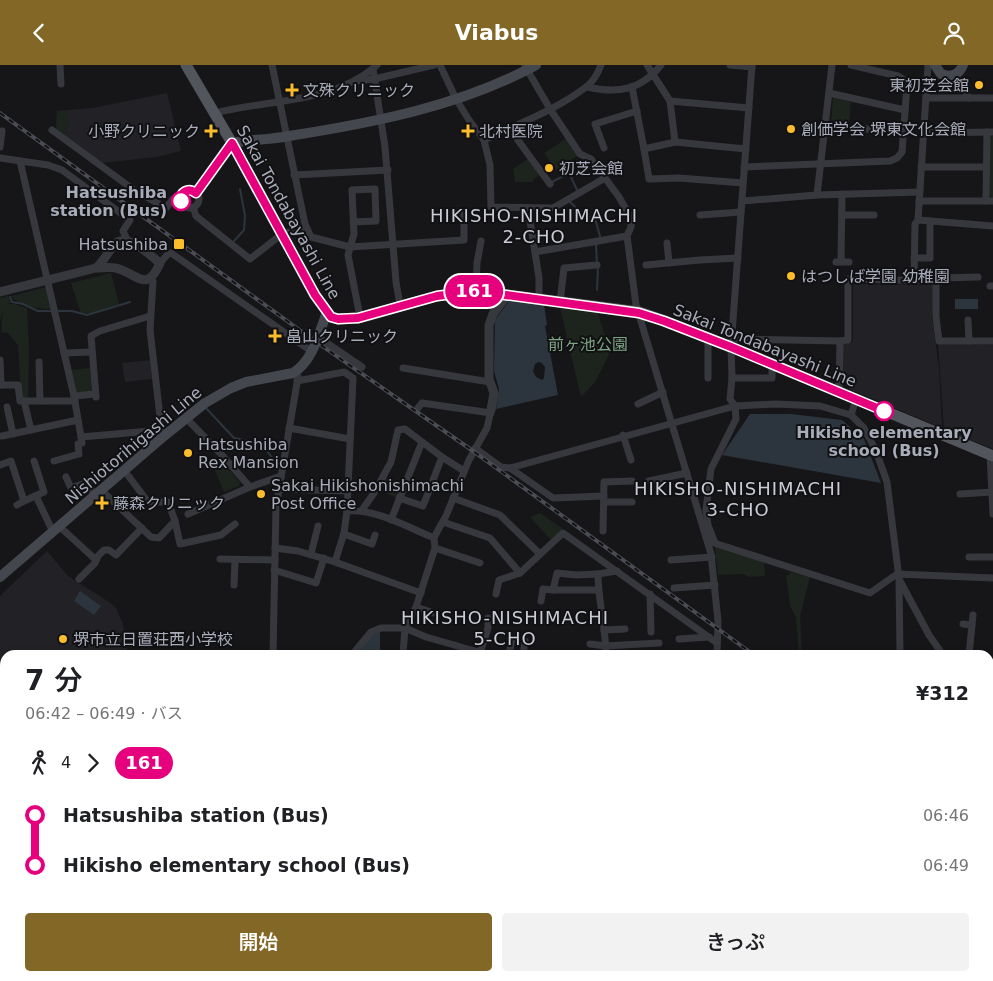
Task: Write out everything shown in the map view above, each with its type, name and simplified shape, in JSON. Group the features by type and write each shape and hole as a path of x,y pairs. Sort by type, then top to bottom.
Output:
{"main road":[{"name":"Sakai Tondabayashi Line","path":"186,65 232,143 315,295 331,317 338,319 360,317 437,296 476,291 639,313 708,338 732,343 772,364 992,456"},
{"path":"935,65 941,74 946,76 955,75 960,72 963,65"},
{"path":"232,143 287,137 381,120 456,99 529,67"},
{"path":"299,369 318,337 326,312"},
{"name":"Nishiotorihigashi Line","path":"0,577 124,470 165,431 205,403 246,382 293,373 299,369"}],"street":[{"path":"60,65 61,85"},
{"path":"272,65 306,228 311,237 350,247 464,241 464,213"},
{"path":"215,113 315,96 356,81 374,79 434,65"},
{"path":"440,65 456,99 484,140 490,165 491,207 553,208 605,178"},
{"path":"484,140 550,109 587,87 598,73 601,65"},
{"path":"647,65 670,101 675,142"},
{"path":"587,87 601,90 621,90 637,86 653,75 662,65"},
{"path":"717,650 718,621 712,542 706,511 711,469 736,419 735,405 730,399 732,343 752,66 730,65"},
{"path":"817,195 832,65"},
{"path":"744,167 894,160 902,152 907,85 898,76 851,65"},
{"path":"914,280 915,224 918,220 928,65"},
{"path":"356,81 375,67"},
{"path":"375,67 374,79 388,170 396,282 400,305"},
{"path":"529,67 550,109 580,154 591,159 619,197 631,218 627,236 636,305 702,528 712,542 870,593 898,576 993,578"},
{"path":"955,75 969,98"},
{"path":"632,87 649,179 679,178 743,183"},
{"path":"829,93 905,110"},
{"path":"926,98 993,98"},
{"path":"670,101 749,108"},
{"path":"604,148 595,124 636,111"},
{"path":"509,129 550,185"},
{"path":"825,129 904,129"},
{"path":"52,130 134,190 166,207 173,199 181,199"},
{"path":"0,147 2,131"},
{"path":"919,201 990,201 986,167 990,132 924,133"},
{"path":"644,149 675,142 746,149"},
{"path":"196,193 232,143"},
{"path":"0,158 54,167 72,177 89,192 130,220 123,231 127,241"},
{"path":"20,161 74,398 82,443 78,444 79,454 59,461"},
{"path":"921,167 986,167"},
{"path":"294,175 388,170"},
{"path":"353,222 376,221 374,189 352,190 353,222 354,234 348,255 360,317"},
{"path":"187,190 192,190 196,193 198,201 192,207 184,206 181,199 182,193 187,190"},
{"path":"742,201 817,195 920,192"},
{"path":"842,194 842,262"},
{"path":"192,207 196,216 250,259 282,234 306,228"},
{"path":"528,208 539,278 539,299"},
{"path":"700,215 741,212"},
{"path":"842,215 874,215"},
{"path":"918,220 993,226"},
{"path":"914,258 930,258 930,221"},
{"path":"535,252 627,236"},
{"path":"96,268 119,241 133,242 160,263"},
{"path":"476,291 481,241"},
{"path":"667,243 668,263"},
{"path":"81,437 165,431 150,339 150,316 152,277 168,254 172,253 311,351"},
{"path":"646,265 738,259"},
{"path":"560,302 564,268 597,265"},
{"path":"0,292 96,268 109,267 120,269 135,278 152,277"},
{"path":"732,343 848,340 848,279 936,281 941,278 978,277"},
{"path":"936,281 936,317 939,341 993,341"},
{"path":"403,650 405,628 421,593 435,547 434,539 454,498 464,471 487,428 494,393 490,382 488,361 489,325 493,314 508,295"},
{"path":"0,360 0,385 18,385 20,401 40,401 96,395 91,336 100,331 150,316"},
{"path":"968,320 969,341"},
{"path":"318,337 362,367"},
{"path":"708,338 708,378"},
{"path":"839,392 840,341"},
{"path":"64,353 92,352"},
{"path":"39,362 40,401"},
{"path":"732,378 772,379 772,364"},
{"path":"403,368 490,382"},
{"path":"273,650 276,507 299,369"},
{"path":"297,381 344,372 353,378 347,511 344,534 335,561"},
{"path":"638,404 663,392"},
{"path":"851,415 856,399"},
{"path":"24,401 31,430"},
{"path":"418,409 422,403 491,411"},
{"path":"475,448 501,467 510,468 735,405 820,406 851,415 864,428 876,451 887,482 898,576 900,650"},
{"path":"8,407 13,434"},
{"path":"186,418 250,487"},
{"path":"2,436 78,421"},
{"path":"289,428 350,439"},
{"path":"362,510 391,462 398,430 405,429 464,471"},
{"path":"623,435 631,460"},
{"path":"391,520 422,442"},
{"path":"992,456 993,514"},
{"path":"399,498 423,506 442,457"},
{"path":"0,465 11,461 24,501"},
{"path":"17,505 44,492 34,461"},
{"path":"510,468 553,498 604,499 632,502"},
{"path":"124,470 148,502 168,502 175,521 180,544 221,535 235,525"},
{"path":"649,481 687,473"},
{"path":"188,514 280,476"},
{"path":"66,477 71,488 88,482 98,493 151,537 159,538 175,521"},
{"path":"603,531 604,483 632,481"},
{"path":"279,489 348,491"},
{"path":"960,494 992,492"},
{"path":"36,496 56,529 96,560"},
{"path":"454,498 500,515 540,554"},
{"path":"347,511 362,510 391,520 434,539"},
{"path":"443,522 490,538 520,573"},
{"path":"311,554 318,526"},
{"path":"79,579 96,563 96,560 104,550 116,555 142,528"},
{"path":"496,594 499,580 520,573 563,533 717,643"},
{"path":"344,534 372,544 375,535"},
{"path":"435,547 480,563"},
{"path":"275,549 298,551 335,561 421,593"},
{"path":"671,560 712,557"},
{"path":"969,557 993,557"},
{"path":"274,570 316,583 324,558"},
{"path":"220,559 275,560"},
{"path":"234,585 235,560"},
{"path":"553,590 557,573 576,575 617,571"},
{"path":"598,574 598,590 606,650"},
{"path":"898,576 929,635 940,650"},
{"path":"674,588 715,585"},
{"path":"541,601 543,589 598,590"},
{"path":"650,594 651,632"},
{"path":"416,607 434,613"},
{"path":"970,650 973,615"},
{"path":"481,650 488,628 488,617"},
{"path":"964,624 972,625"},
{"path":"356,650 371,632 381,628 405,628 426,637 470,650"},
{"path":"604,630 625,629"},
{"path":"679,639 709,637"},
{"path":"511,650 512,639"},
{"path":"524,650 525,641"},
{"path":"590,644 606,646 659,643"}],"shaded area":[{"path":"167,93 181,151 156,157 102,163 56,129 57,111 92,108"},
{"path":"853,284 934,285 932,317 939,368 942,428 849,389 850,386 841,383 843,344 853,342"},
{"path":"955,299 978,299 978,309 955,309"},
{"path":"509,301 544,304 547,325 545,326 558,395 496,409 499,389 494,371 495,320","holes":["538,362 542,363 545,367 542,380 536,377 533,371 535,364"]},
{"path":"938,344 993,345 993,449 944,429"},
{"path":"150,360 152,379 125,382 122,363"},
{"path":"750,414 791,414 842,420 864,439 881,483 722,455"},
{"name":"堺市立日置荘西小学校","path":"47,551 68,576 116,608 123,624 127,650 0,650 0,596"},
{"path":"80,591 101,606 94,615 74,601"},
{"path":"380,632 380,650 360,650 372,633"}],"green space":[{"path":"833,98 851,102 849,126 831,126"},
{"path":"68,110 69,127 64,135 56,129 57,111"},
{"path":"992,136 993,198 990,196 990,138"},
{"path":"566,139 578,155 556,170 544,153"},
{"path":"529,158 541,174 533,182 515,182 513,169"},
{"path":"111,273 119,304 92,313 81,313 71,283"},
{"path":"47,287 53,309 30,306 18,302 11,296"},
{"path":"8,296 11,303 8,304 27,308 29,349 28,398 21,397 18,345 8,333 1,332 3,309 0,322 0,298"},
{"name":"前ヶ池公園","path":"560,308 598,313 610,353 595,382 581,397"},
{"path":"90,368 92,390 90,392 77,393 70,370"},
{"path":"222,462 240,482 239,486 224,492 215,470"},
{"path":"386,477 403,484 397,498 379,490"},
{"path":"540,513 563,529 551,540 530,517"},
{"path":"717,545 764,563 765,576 748,577 744,574 718,575 715,547"},
{"path":"790,572 810,577 800,616 802,650 799,650 796,617 790,606 786,575 789,575"}],"waterway":[{"path":"552,182 569,173 578,192"},
{"path":"234,241 244,230 245,216 240,189"},
{"path":"571,200 570,202 586,217 595,218 601,240"},
{"path":"597,263 596,246 598,243"},
{"path":"597,290 598,267"},
{"path":"10,297 12,302 23,304 38,311 51,311"},
{"path":"56,311 72,311 87,315 130,302"},
{"path":"205,407 234,438 258,443 263,446 274,460 280,461"}],"railway":[{"path":"0,113 312,339 473,451 747,650"}],"bus line":[{"name":"161","path":"181,201 182,193 185,191 192,190 196,193 232,143 321,306 331,317 338,319 358,318 437,296 476,291 496,292 639,313 731,347 884,411"}],"place":[{"name":"東初芝会館","path":"979,85"},
{"name":"文殊クリニック","path":"292,90"},
{"name":"創価学会 堺東文化会館","path":"791,129"},
{"name":"小野クリニック","path":"211,131"},
{"name":"北村医院","path":"468,131"},
{"name":"初芝会館","path":"549,168"},
{"name":"Hatsushiba station (Bus)","path":"181,201"},
{"name":"Hatsushiba","path":"179,244"},
{"name":"はつしば学園 幼稚園","path":"791,276"},
{"name":"畠山クリニック","path":"275,336"},
{"name":"Hikisho elementary school (Bus)","path":"884,411"},
{"name":"Hatsushiba Rex Mansion","path":"188,453"},
{"name":"Sakai Hikishonishimachi Post Office","path":"261,494"},
{"name":"藤森クリニック","path":"102,503"},
{"name":"堺市立日置荘西小学校","path":"63,639"}],"district":[{"name":"HIKISHO-NISHIMACHI 2-CHO","path":"534,226"},
{"name":"HIKISHO-NISHIMACHI 3-CHO","path":"738,500"},
{"name":"HIKISHO-NISHIMACHI 5-CHO","path":"505,628"}]}
